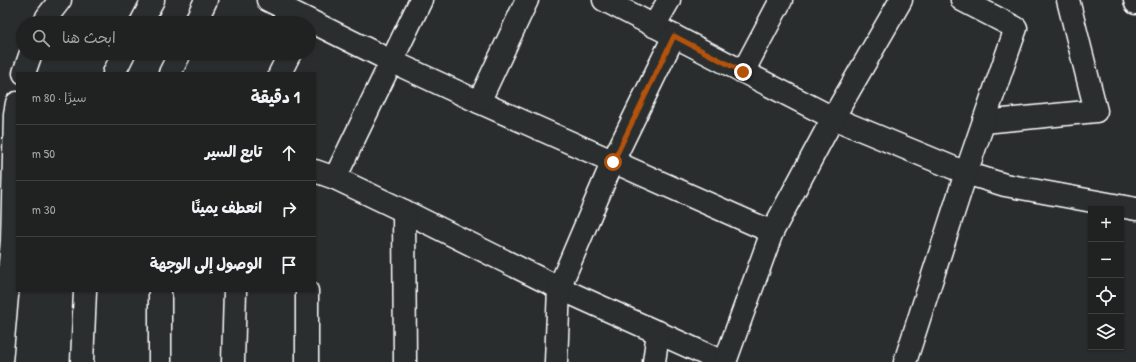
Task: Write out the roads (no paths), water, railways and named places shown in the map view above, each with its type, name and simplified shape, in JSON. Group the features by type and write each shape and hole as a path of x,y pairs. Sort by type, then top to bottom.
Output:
{"street":[{"path":"48,16 60,0"},
{"path":"145,16 153,0"},
{"path":"198,16 206,0"},
{"path":"268,0 297,16"},
{"path":"421,0 391,61 325,175 404,211 559,288 724,362 772,232 833,118 901,0"},
{"path":"479,102 526,0"},
{"path":"604,0 833,118 966,173 1005,186 1136,209"},
{"path":"654,26 668,0"},
{"path":"743,72 781,0"},
{"path":"905,362 966,173 1016,28 962,0"},
{"path":"984,122 1096,111 1068,0"},
{"path":"1135,0 1136,4"},
{"path":"316,26 479,102 772,232"},
{"path":"556,362 559,288 613,162 674,36"},
{"path":"24,72 29,60"},
{"path":"170,72 176,60"},
{"path":"280,72 286,60"},
{"path":"1,362 6,241 16,108"},
{"path":"404,211 405,362"},
{"path":"82,362 85,292"},
{"path":"160,292 160,362"},
{"path":"233,362 235,292"},
{"path":"307,292 307,362"},
{"path":"654,362 658,332"}]}
